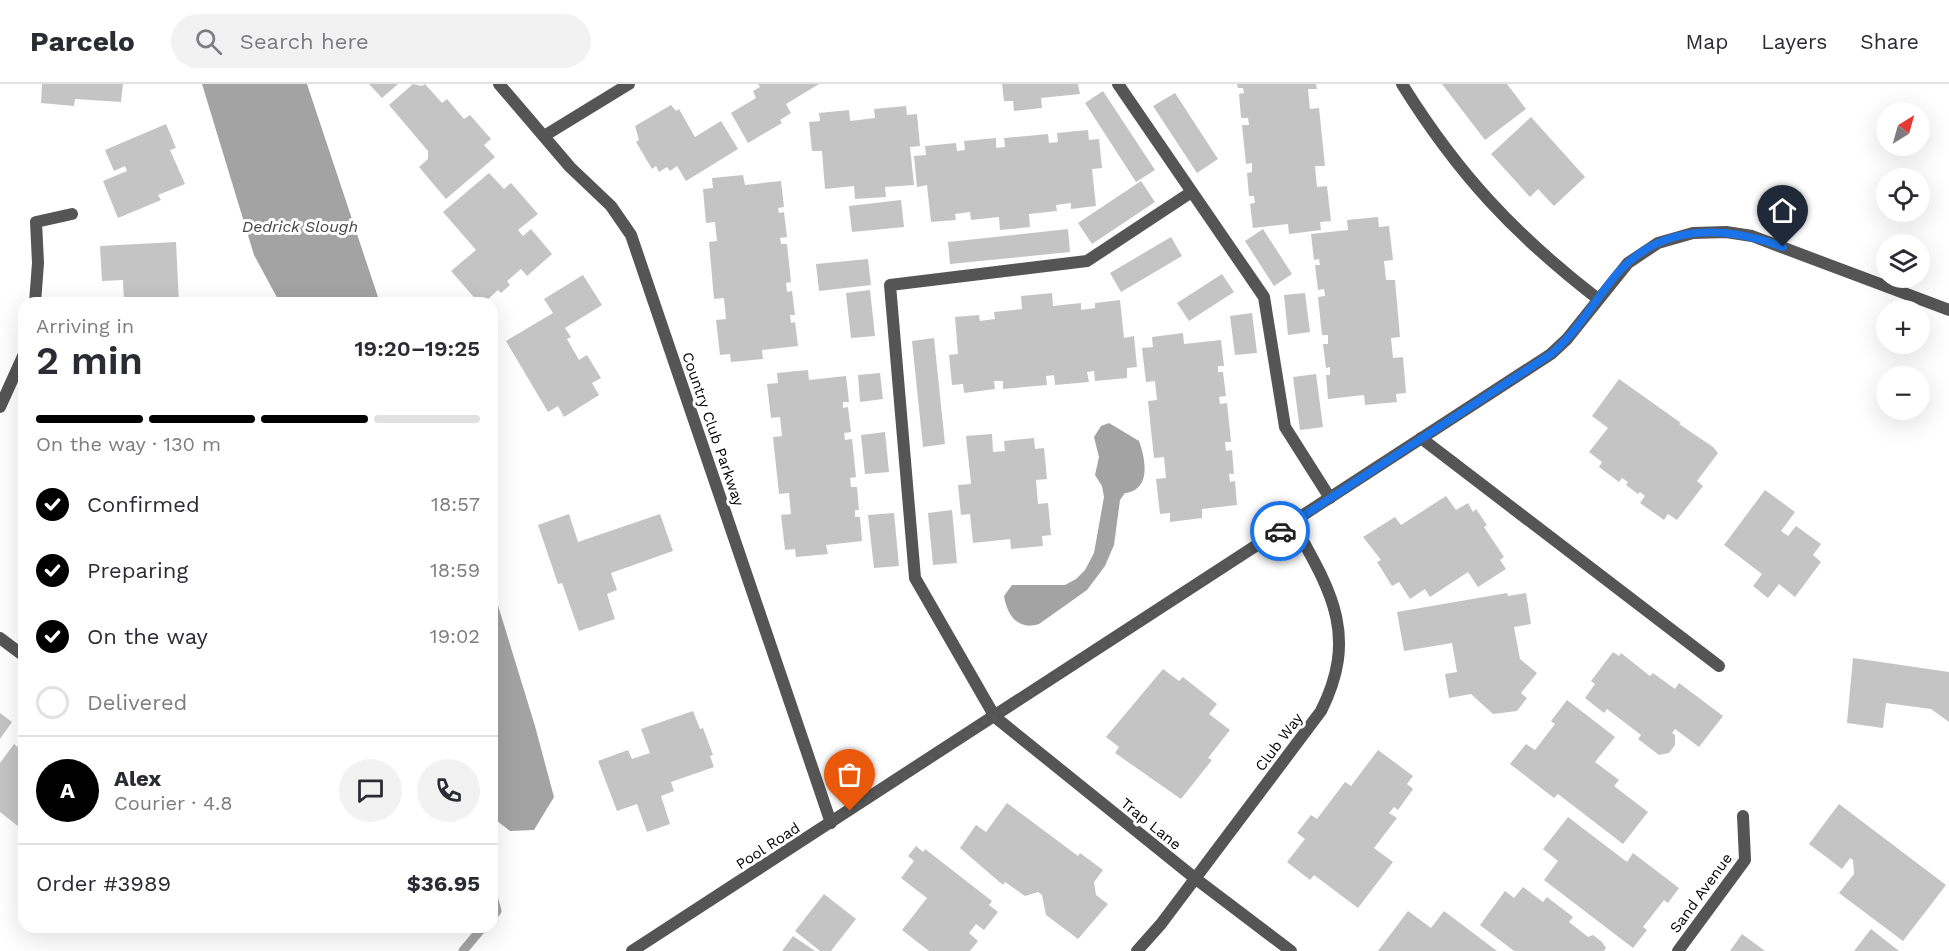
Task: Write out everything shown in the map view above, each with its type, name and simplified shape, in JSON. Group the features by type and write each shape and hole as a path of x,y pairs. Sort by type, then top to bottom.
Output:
{"street":[{"name":"Country Club Parkway","path":"499,84 570,167 611,206 631,235 831,823"},
{"path":"544,136 628,84"},
{"path":"1118,84 1190,193 1264,297 1285,427 1330,498"},
{"path":"1402,84 1438,142 1494,209 1558,267 1598,298"},
{"path":"996,717 915,578 890,285 1087,261 1190,193"},
{"path":"35,297 38,263 36,222 72,214"},
{"name":"Pool Road","path":"632,951 996,717 1551,354 1567,339 1628,263 1642,251 1678,236 1726,232 1763,240 1949,310"},
{"path":"0,407 18,367"},
{"path":"1421,438 1719,666"},
{"name":"Club Way","path":"1137,951 1196,879 1321,711 1335,679 1341,642 1333,600 1293,522"},
{"path":"0,638 18,652"},
{"name":"Trap Lane","path":"996,717 1196,879 1291,951"},
{"name":"Sand Avenue","path":"1678,951 1745,860 1743,816"}],"water":[{"name":"Dedrick Slough","path":"202,84 307,84 378,297 277,297 254,255"},
{"path":"1109,423 1139,441 1145,465 1143,480 1139,486 1125,493 1120,500 1114,545 1105,566 1087,590 1039,624 1032,626 1019,623 1011,615 1004,596 1012,585 1065,585 1085,570 1094,553 1104,497 1102,486 1095,475 1099,457 1094,437 1101,426"},
{"path":"498,606 554,797 534,830 510,831 498,822"}],"building":[{"path":"42,84 123,84 121,102 75,99 74,106 41,103"},
{"path":"369,84 398,84 382,98"},
{"path":"413,84 422,86 425,84 442,103 447,99 464,119 470,115 491,139 484,145 495,157 446,199 419,167 428,159 428,151 389,105"},
{"path":"758,84 819,84 786,104 791,113 780,120 782,123 748,143 731,113 756,98 753,91 760,87"},
{"path":"1002,84 1078,84 1080,94 1041,98 1042,108 1014,111 1013,101 1004,101"},
{"path":"1237,84 1316,84 1317,89 1308,89 1310,109 1319,108 1325,166 1315,166 1317,187 1327,186 1331,221 1320,222 1321,230 1289,234 1288,224 1253,228 1250,204 1255,203 1254,196 1249,196 1247,173 1252,172 1252,163 1246,164 1242,125 1249,125 1248,118 1241,118 1239,94 1244,93 1243,88 1238,88"},
{"path":"1442,84 1507,84 1526,109 1485,140"},
{"path":"1103,91 1155,170 1136,182 1085,103"},
{"path":"1175,93 1218,159 1197,173 1153,106"},
{"path":"671,105 676,111 679,109 695,137 721,121 738,149 686,181 677,166 670,171 667,167 659,172 656,166 652,169 636,142 639,140 635,126"},
{"path":"906,106 907,115 917,114 920,146 910,147 914,185 885,187 886,197 855,199 854,186 825,189 822,151 812,151 809,122 820,121 819,113 849,110 850,121 875,118 874,109"},
{"path":"1531,117 1585,177 1554,206 1538,189 1530,197 1491,154"},
{"path":"166,124 176,148 170,150 185,184 158,195 161,200 118,218 103,181 127,171 125,166 114,171 105,150"},
{"path":"1088,130 1089,140 1099,139 1102,168 1092,169 1096,206 1071,209 1071,203 1056,205 1057,211 1029,214 1030,227 1000,230 999,217 971,220 970,212 955,214 956,220 931,222 927,185 917,187 914,156 926,155 925,146 956,143 957,151 965,150 964,141 996,138 996,148 1005,147 1004,138 1048,134 1049,143 1058,142 1057,133"},
{"path":"489,173 504,189 511,183 538,214 518,230 523,236 531,229 552,254 527,276 521,269 507,281 510,285 501,293 498,290 490,297 474,297 451,271 476,250 443,212"},
{"path":"743,175 745,185 781,181 784,207 778,208 779,213 784,212 787,237 780,238 781,244 787,244 791,282 786,283 787,292 792,291 795,315 790,315 791,323 795,322 798,346 762,350 763,359 731,362 730,354 720,355 716,320 726,319 724,298 714,299 709,242 717,241 715,222 706,223 703,189 713,188 712,178"},
{"path":"1141,181 1155,202 1092,244 1078,223"},
{"path":"901,200 904,227 852,232 849,206"},
{"path":"1378,217 1379,227 1389,226 1393,260 1384,261 1386,280 1395,280 1400,337 1391,338 1393,358 1403,357 1406,393 1396,394 1397,402 1365,405 1364,395 1328,399 1326,375 1330,375 1330,367 1326,368 1323,344 1328,344 1328,335 1322,335 1318,297 1325,296 1324,289 1318,290 1315,265 1320,265 1319,259 1314,260 1311,234 1348,230 1347,220"},
{"path":"1068,229 1070,252 950,264 948,242"},
{"path":"1263,229 1292,274 1274,286 1245,241"},
{"path":"1171,237 1182,256 1121,292 1110,273"},
{"path":"176,242 179,297 124,297 123,280 102,281 100,246"},
{"path":"868,259 871,285 819,291 816,264"},
{"path":"1222,274 1234,292 1189,321 1177,303"},
{"path":"583,275 602,305 565,328 571,337 567,339 579,360 587,355 601,378 592,383 599,395 564,417 558,406 548,412 506,341 553,313 544,299"},
{"path":"870,290 875,336 851,338 846,293"},
{"path":"1052,293 1053,306 1081,303 1081,310 1095,308 1095,303 1120,300 1124,338 1134,336 1137,367 1127,368 1127,378 1095,381 1094,371 1087,372 1089,382 1055,385 1054,375 1046,376 1047,385 1003,389 1003,381 994,381 995,389 964,393 963,384 952,385 949,355 958,354 955,317 979,315 980,321 995,319 994,312 1022,309 1021,296"},
{"path":"1305,293 1310,332 1288,335 1284,295"},
{"path":"1252,313 1257,353 1235,355 1230,316"},
{"path":"1183,333 1184,344 1221,340 1224,366 1218,366 1218,372 1223,372 1226,396 1219,397 1220,404 1227,403 1231,442 1225,442 1226,451 1232,450 1234,474 1229,474 1230,482 1235,481 1237,505 1202,509 1202,518 1170,522 1170,513 1160,514 1156,479 1166,478 1164,457 1154,458 1148,401 1157,400 1155,381 1146,382 1142,348 1153,347 1152,337"},
{"path":"934,338 945,444 923,447 912,341"},
{"path":"808,370 809,380 846,376 849,402 843,402 843,408 848,407 851,432 844,433 845,440 852,439 856,477 850,478 851,487 857,487 859,510 855,510 855,517 860,517 862,541 826,545 828,554 796,557 795,549 785,550 781,515 791,514 789,493 779,494 773,437 782,436 780,417 771,418 767,384 778,383 777,373"},
{"path":"880,373 883,399 860,402 858,375"},
{"path":"1316,374 1323,427 1300,430 1293,377"},
{"path":"1619,379 1681,423 1679,424 1713,447 1718,453 1697,481 1703,486 1677,520 1668,514 1664,520 1640,503 1645,496 1626,485 1628,482 1622,478 1619,482 1599,467 1602,462 1589,452 1608,428 1592,416"},
{"path":"885,432 889,472 865,474 861,435"},
{"path":"992,434 993,452 1005,451 1004,441 1034,438 1035,449 1044,448 1047,479 1036,480 1038,504 1048,503 1051,535 1042,536 1043,546 1011,549 1010,539 973,543 970,514 961,515 958,485 971,484 966,436"},
{"path":"1765,490 1795,512 1781,531 1788,536 1796,526 1821,544 1813,555 1821,562 1795,597 1779,584 1768,598 1753,586 1762,574 1724,545"},
{"path":"1446,496 1456,510 1468,503 1473,512 1476,509 1487,525 1484,527 1504,557 1500,560 1506,569 1478,587 1468,572 1430,597 1425,589 1410,599 1399,582 1392,586 1377,562 1381,560 1363,537 1395,517 1401,525"},
{"path":"952,510 957,563 933,565 928,513"},
{"path":"894,513 899,566 874,568 868,515"},
{"path":"569,514 578,542 660,514 673,551 611,573 617,590 607,594 615,619 579,631 562,583 558,584 538,525"},
{"path":"1507,593 1508,596 1526,593 1531,624 1514,627 1520,659 1537,673 1521,693 1527,698 1517,711 1493,714 1471,694 1449,698 1445,674 1457,672 1452,643 1404,651 1397,612"},
{"path":"1613,652 1619,656 1621,653 1650,676 1653,673 1675,689 1679,683 1723,716 1699,747 1675,729 1672,733 1675,735 1675,745 1669,753 1659,755 1638,739 1641,735 1607,709 1604,713 1585,698 1595,684 1591,681"},
{"path":"1853,658 1949,672 1949,722 1931,709 1886,703 1883,728 1847,723"},
{"path":"1163,669 1179,681 1183,677 1217,704 1209,714 1230,730 1208,758 1212,760 1181,799 1115,753 1119,747 1106,737"},
{"path":"1567,700 1615,737 1595,762 1619,780 1614,786 1648,812 1623,844 1558,794 1554,798 1510,764 1526,744 1535,750 1555,724 1551,721"},
{"path":"693,711 700,729 703,728 713,755 710,756 714,767 671,782 674,791 661,796 670,824 647,832 637,804 617,811 598,761 628,750 632,759 650,753 641,729"},
{"path":"0,713 12,722 0,739"},
{"path":"14,744 18,747 18,826 0,812 0,763"},
{"path":"1378,750 1413,776 1407,784 1413,789 1398,810 1394,807 1389,813 1397,818 1374,848 1393,862 1358,908 1314,875 1310,880 1287,862 1305,839 1297,833 1311,815 1317,819 1345,782 1351,786"},
{"path":"1007,803 1078,856 1080,853 1103,870 1094,882 1096,895 1108,904 1078,939 1046,915 1042,895 1038,892 1025,896 1005,882 1003,885 960,848 976,825 986,832"},
{"path":"1839,804 1946,885 1903,941 1839,893 1854,874 1853,860 1850,858 1842,869 1809,844"},
{"path":"1568,817 1627,862 1633,853 1679,888 1668,903 1664,900 1643,927 1647,930 1633,948 1544,880 1558,861 1543,849"},
{"path":"916,846 923,852 925,849 992,901 989,905 998,912 984,930 976,924 969,933 978,941 970,951 929,951 902,930 927,898 901,878 914,861 908,856"},
{"path":"1523,887 1543,902 1547,897 1573,917 1569,922 1588,937 1593,935 1602,942 1606,948 1604,951 1514,951 1480,925 1505,891 1514,898"},
{"path":"824,894 856,919 831,951 820,951 795,931"},
{"path":"1408,911 1431,928 1444,911 1497,951 1378,951"},
{"path":"1871,929 1899,951 1854,951"},
{"path":"1742,934 1765,951 1730,951"},
{"path":"793,936 815,951 782,951"}],"waterway":[{"name":"Dedrick Slough","path":"463,951 478,933"}],"way so far":[{"path":"850,811 1280,531"}],"route":[{"path":"1280,531 1551,354 1567,339 1617,275 1642,251 1678,236 1708,232 1740,233 1783,247"}]}
